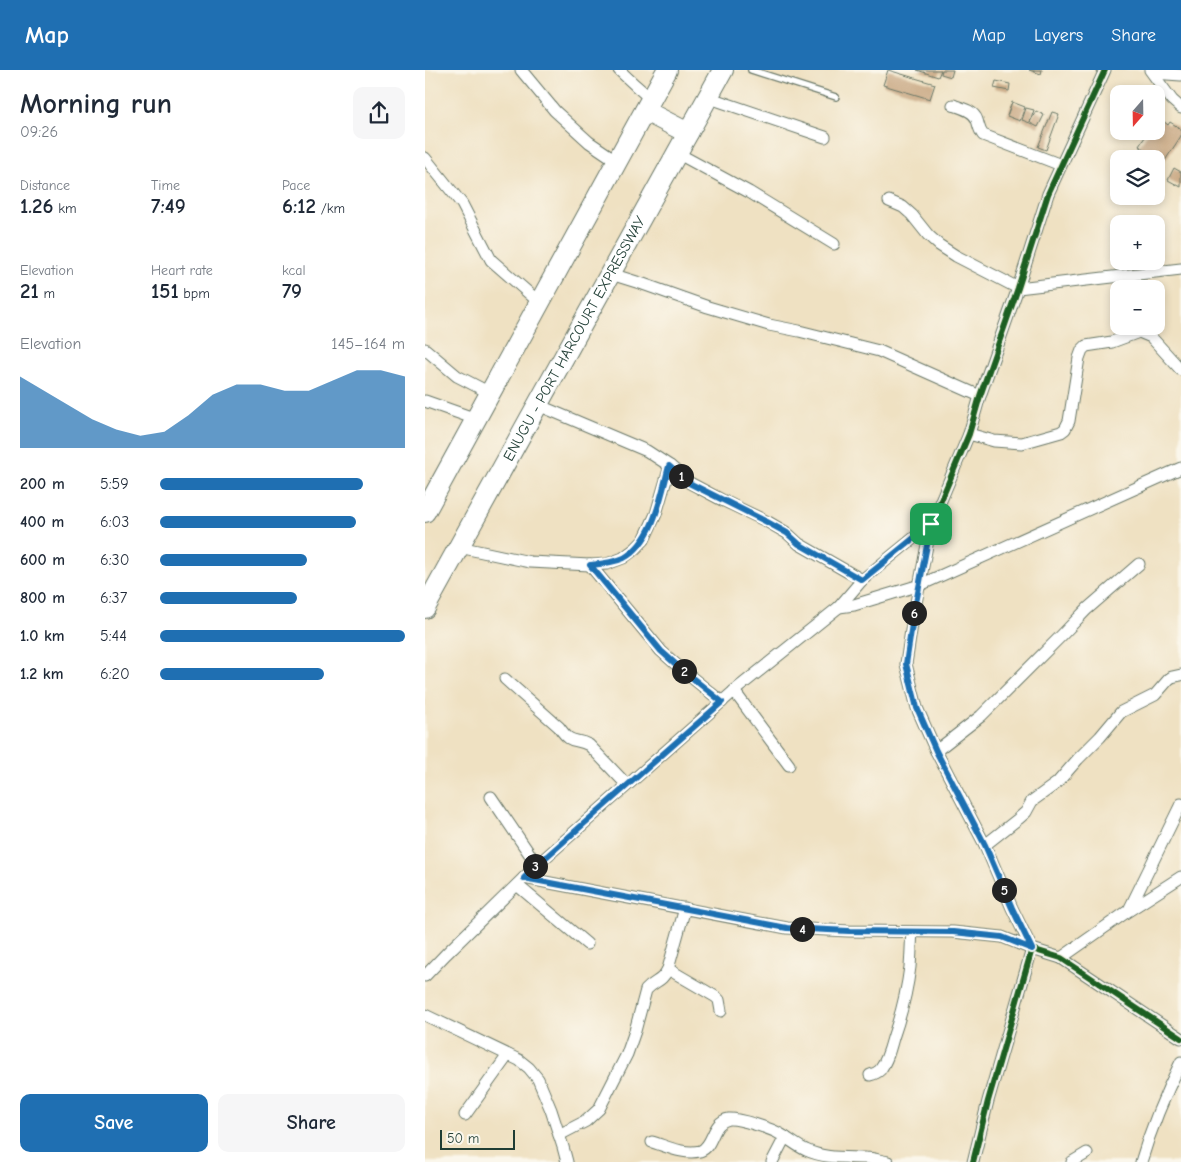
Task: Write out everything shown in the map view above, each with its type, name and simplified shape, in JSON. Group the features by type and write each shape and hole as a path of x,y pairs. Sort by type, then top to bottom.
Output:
{"highway":[{"path":"425,512 667,70"},
{"name":"ENUGU - PORT HARCOURT EXPRESSWAY","path":"425,608 723,70"},
{"path":"648,105 688,134"}],"street":[{"path":"521,70 555,111 589,142 617,161"},
{"path":"619,70 635,86 648,105"},
{"path":"973,1162 987,1101 1032,949 985,845 936,751 917,708 906,664 931,524 969,434 1048,194 1105,70"},
{"path":"1151,71 1181,75"},
{"path":"1151,71 1171,100 1181,108"},
{"path":"707,97 825,137"},
{"path":"953,105 975,116 983,135 1061,165"},
{"path":"677,153 749,192 834,244"},
{"path":"425,158 462,204 491,260 540,304"},
{"path":"889,201 903,207 939,245 956,256 1018,288 1181,269"},
{"path":"611,274 707,307 769,325 879,351 980,396"},
{"path":"969,434 994,441 1022,443 1061,432 1065,429 1069,421 1079,358 1086,346 1112,342 1139,332 1151,337 1181,370"},
{"path":"425,349 457,376 491,393"},
{"path":"425,401 476,419"},
{"path":"538,404 647,451 689,483 787,533 799,544 862,580"},
{"path":"459,547 530,562 590,565 607,564 623,558 644,540 656,514 669,466"},
{"path":"839,606 854,605 920,585 1181,468"},
{"path":"425,976 537,865 734,691 839,606 862,580 931,524"},
{"path":"936,751 981,716 1087,609 1139,564"},
{"path":"590,565 661,651 722,702"},
{"path":"985,845 1026,812 1032,801 1057,783 1121,712 1155,695 1169,679 1181,675"},
{"path":"505,679 559,727 565,737 572,741 584,742 589,745 627,785"},
{"path":"734,691 789,765"},
{"path":"491,797 537,865"},
{"path":"1128,911 1181,804"},
{"path":"1061,958 1181,877"},
{"path":"521,881 685,908 787,928 849,931 953,932 1002,937 1061,958 1179,1032"},
{"path":"521,881 587,944"},
{"path":"559,1135 586,1121 599,1108 635,1031 646,990 664,977 669,969 685,908"},
{"path":"870,1075 875,1074 883,1064 905,999 910,966 912,932"},
{"path":"669,969 719,1000 721,1011"},
{"path":"425,1015 519,1060 529,1068 538,1079 551,1110 567,1162"},
{"path":"465,1115 509,1055"},
{"path":"1141,1162 1171,1082 1181,1062"},
{"path":"652,1142 683,1151 701,1150 707,1148 717,1125 729,1119 745,1121 778,1132 805,1150 820,1155 840,1158 868,1158 888,1162"},
{"path":"772,1162 785,1137"},
{"path":"1072,1162 1087,1153"}],"lane":[{"path":"751,70 836,97"}],"building":[{"path":"888,70 935,84 930,99 883,85"},
{"path":"917,70 941,70 938,77"},
{"path":"942,70 953,70 951,77 941,74"},
{"path":"1029,70 1042,70 1041,74"},
{"path":"996,81 1010,84 1009,91 994,88"},
{"path":"1012,102 1025,107 1020,121 1007,116"},
{"path":"1026,108 1034,110 1030,122 1036,111 1044,115 1038,127 1022,120"},
{"path":"1052,112 1059,114 1046,150 1038,147"},
{"path":"1165,122 1168,125 1170,122 1181,129 1181,136 1165,160 1165,150 1145,150 1139,146 1143,140 1165,140"},
{"path":"1174,168 1181,172 1181,187 1168,180"}],"cycle path":[{"path":"973,1162 988,1101 1032,949 985,845 936,751 917,708 906,664 931,524 969,434 1048,194 1105,70"},
{"path":"524,878 787,928 849,931 953,932 1002,937 1061,958 1181,1038"}],"route":[{"path":"669,466 689,483 787,533 799,544 862,580 931,524 906,664 917,708 936,751 985,845 1032,949 1002,937 953,932 849,931 787,928 524,878 722,702 661,651 590,565 607,564 623,558 644,540 656,514 669,466"}]}
